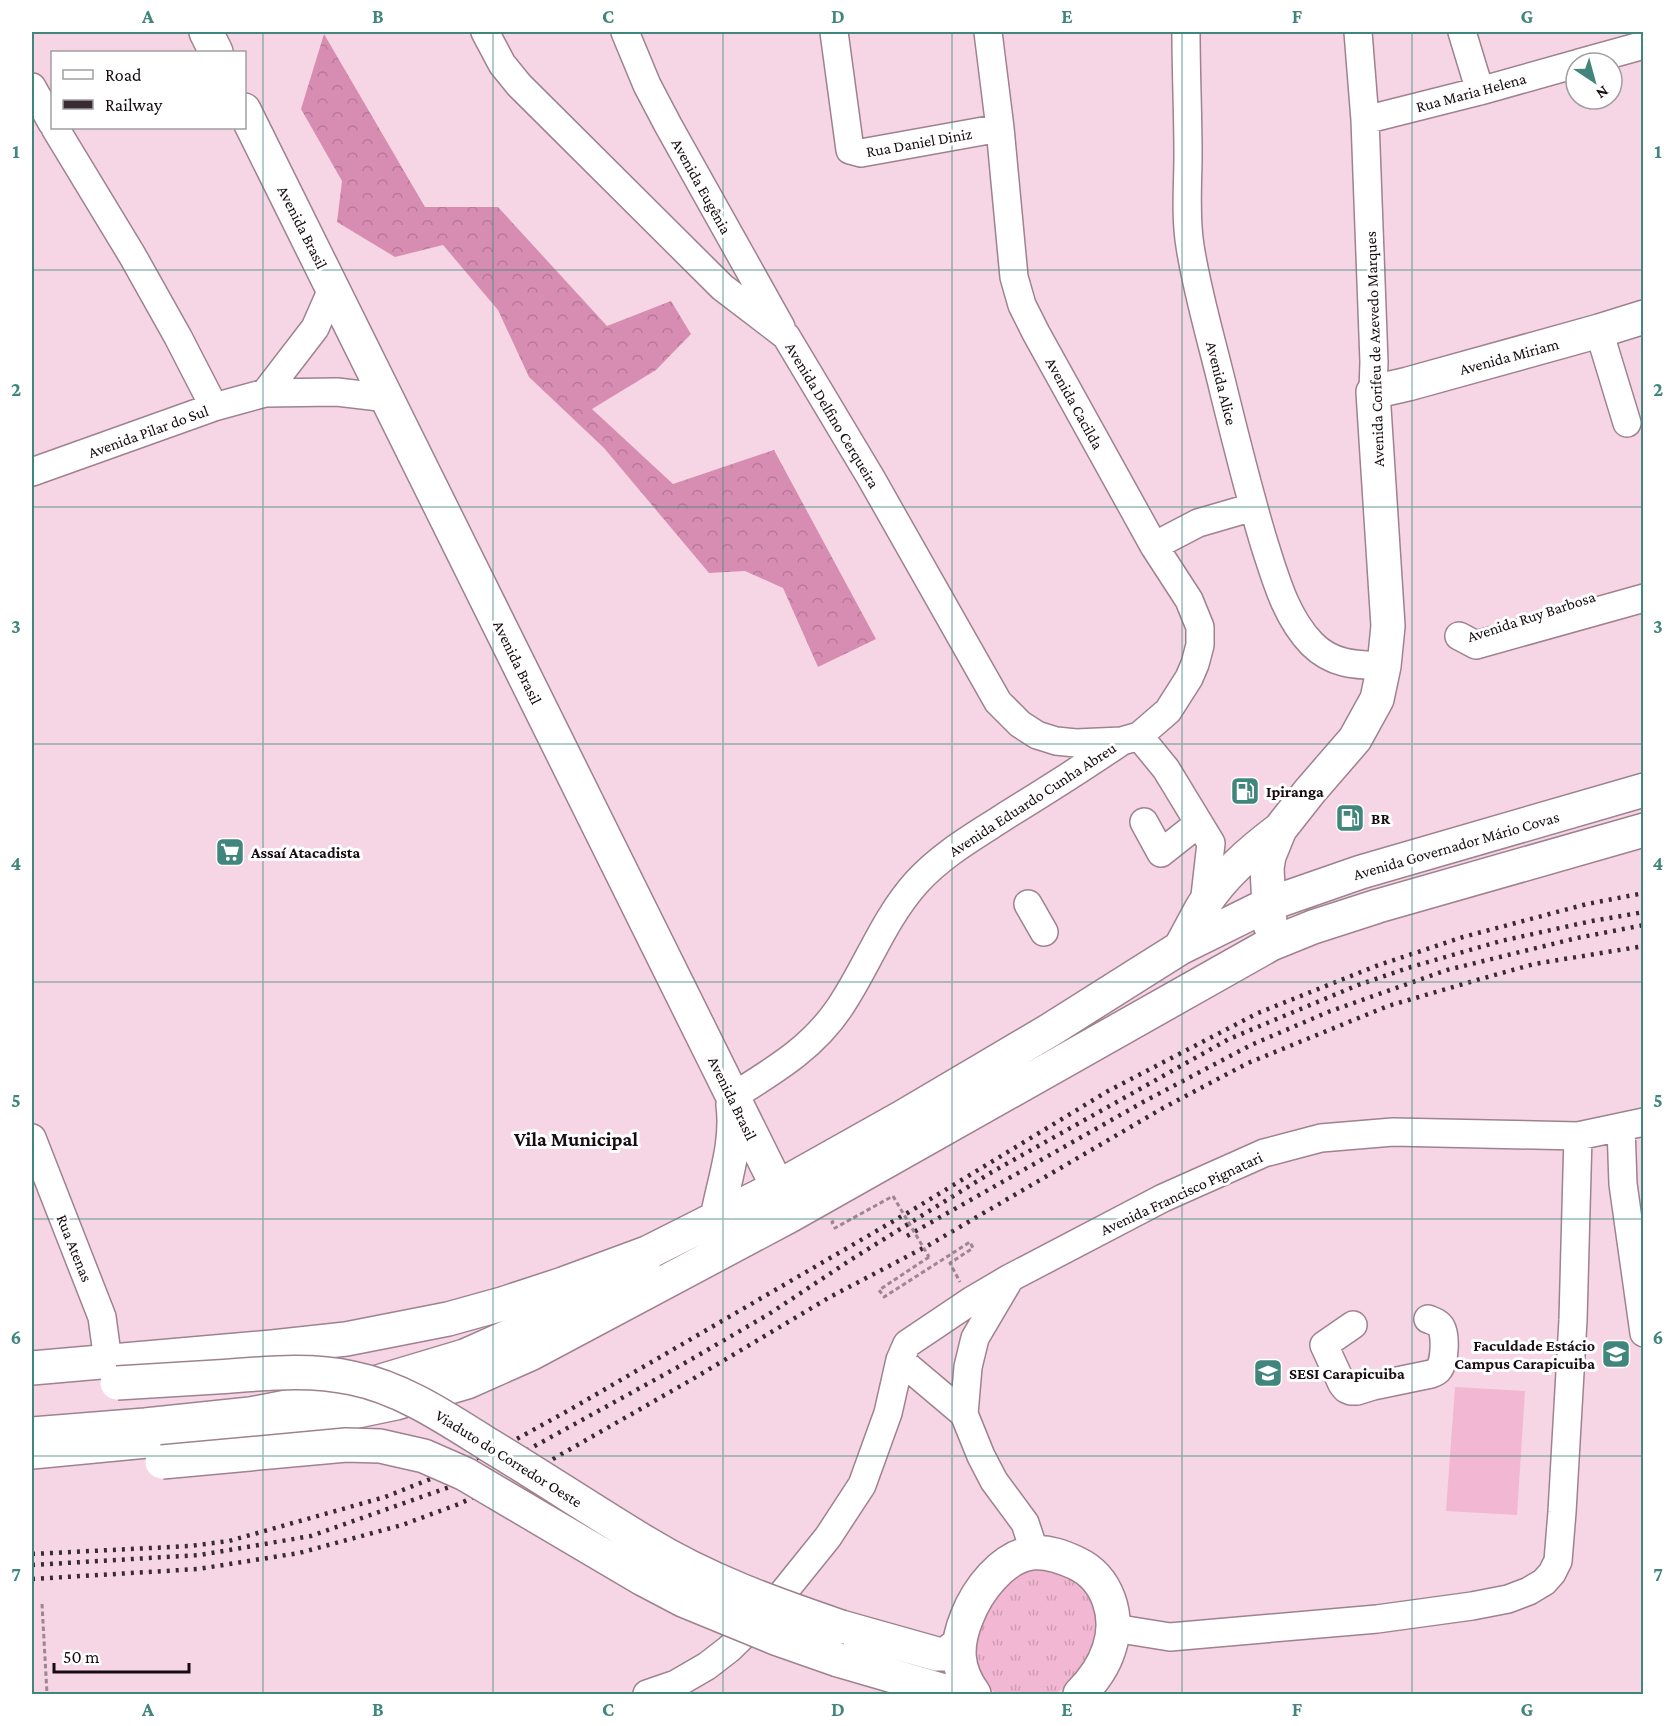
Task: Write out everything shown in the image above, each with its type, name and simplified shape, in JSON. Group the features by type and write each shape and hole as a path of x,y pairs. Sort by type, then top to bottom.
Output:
{"main road":[{"path":"206,32 216,51"},
{"name":"Avenida Brasil","path":"246,114 785,1201"},
{"name":"Avenida Miriam","path":"1373,392 1599,331 1644,316"},
{"name":"Avenida Corifeu de Azevedo Marques","path":"1373,392 1388,626 1384,666"},
{"path":"1180,948 1204,905 1247,855 1280,829 1355,739 1377,699 1384,666"},
{"name":"Avenida Governador Mário Covas","path":"785,1201 901,1118 1050,1030 1180,948 1269,904 1361,872 1644,790"},
{"path":"1271,944 1267,868 1269,856 1280,829"},
{"path":"32,1452 220,1434 319,1419 396,1403 478,1377 530,1354 785,1201 1271,944 1313,927 1378,906 1644,830"},
{"path":"717,1218 735,1133 732,1097"},
{"path":"32,1368 113,1372 261,1348 346,1339 448,1319 563,1284 647,1253 717,1218 785,1201"},
{"name":"Viaduto do Corredor Oeste","path":"32,1391 113,1372 292,1372 353,1378 415,1401 442,1416 644,1542 701,1574 774,1604 842,1627 937,1654 946,1654 958,1645"},
{"name":"Viaduto do Corredor Oeste","path":"32,1472 94,1469 346,1445 380,1446 406,1451 424,1456 465,1474 643,1579 683,1600 778,1639 838,1660 955,1695"},
{"path":"974,1695 965,1682 958,1645 969,1611 987,1582 1014,1559 1032,1553 1064,1557 1080,1565 1095,1576 1106,1591 1114,1628 1110,1648 1086,1691"}],"street":[{"name":"Avenida Delfino Cerqueira","path":"485,32 502,64 519,85 722,287 786,336 871,478 998,702 1020,723 1037,735 1056,741 1076,743 1131,738"},
{"name":"Avenida Eugênia","path":"625,32 647,85 668,125 786,336"},
{"name":"Rua Daniel Diniz","path":"834,32 850,150 861,153 1000,128"},
{"name":"Avenida Cacilda","path":"988,32 1000,128 1014,277 1022,305 1154,546 1189,600 1200,627 1200,645 1192,671 1177,700 1160,719 1131,738"},
{"name":"Avenida Alice","path":"1186,32 1190,245 1252,507 1287,608 1312,644 1324,654 1350,665 1384,666"},
{"name":"Avenida Corifeu de Azevedo Marques","path":"1358,32 1365,120 1374,362 1373,392"},
{"path":"1462,32 1480,91"},
{"name":"Rua Maria Helena","path":"1622,51 1644,45"},
{"name":"Rua Maria Helena","path":"1365,120 1564,67"},
{"path":"32,87 51,121"},
{"path":"56,129 132,255 214,407"},
{"path":"265,393 315,328 333,286"},
{"path":"1599,331 1627,423"},
{"name":"Avenida Pilar do Sul","path":"32,472 214,407 265,393 338,392 388,398"},
{"path":"1154,546 1198,523 1252,507"},
{"name":"Avenida Ruy Barbosa","path":"1644,581 1460,636 1476,645 1644,598"},
{"path":"1131,738 1166,769 1205,833 1247,855"},
{"name":"Avenida Eduardo Cunha Abreu","path":"732,1097 796,1055 813,1039 839,1008 860,976 897,907 917,882 944,856 1131,738"},
{"path":"1144,822 1161,853 1205,833"},
{"path":"1204,905 1205,833"},
{"path":"1028,904 1044,932"},
{"path":"1632,1125 1623,1184 1644,1333"},
{"name":"Avenida Francisco Pignatari","path":"900,1360 907,1344 1010,1278 1163,1198 1264,1154 1321,1138 1393,1132 1578,1136 1632,1125"},
{"path":"1114,1628 1170,1637 1377,1619 1508,1599 1544,1582 1558,1561 1562,1512 1573,1320 1578,1136"},
{"name":"Rua Atenas","path":"32,1138 102,1317 113,1372"},
{"path":"32,1431 249,1411 307,1400 464,1353 604,1291 688,1233"},
{"path":"1010,1278 975,1338 968,1367 964,1414 994,1481 1025,1523 1032,1553"},
{"path":"1353,1325 1324,1345 1346,1389 1357,1391 1436,1371 1442,1363 1445,1338 1442,1328 1428,1319"},
{"path":"647,1695 676,1684 707,1666 729,1649 770,1609 828,1537 862,1485 888,1413 900,1360 964,1414"},
{"path":"319,1419 369,1381"}],"path":[{"path":"893,1196 929,1257 879,1290 884,1297 970,1242 973,1248 950,1263 971,1301"},
{"path":"42,1604 47,1695"}],"green space":[{"path":"324,34 425,207 498,207 607,326 671,301 691,334 656,370 592,409 673,484 774,450 876,639 818,667 783,588 745,571 709,573 604,448 529,377 498,310 443,245 395,257 337,222 342,181 301,109"},
{"path":"1455,1387 1525,1391 1517,1515 1446,1511"},
{"path":"1034,1568 1058,1571 1084,1587 1092,1599 1098,1614 1098,1628 1091,1654 1071,1683 1055,1694 997,1694 985,1683 975,1661 974,1644 977,1628 999,1592 1021,1573"}],"railway":[{"path":"32,1554 190,1546 229,1541 385,1497 438,1476 504,1446 571,1409 909,1212 1108,1091 1258,1013 1376,966 1463,937 1587,904 1644,893"},
{"path":"32,1565 200,1555 311,1536 458,1484 504,1463 678,1367 769,1314 852,1259 992,1172 1229,1039 1358,985 1411,967 1501,941 1644,912"},
{"path":"907,1236 1145,1101 1251,1045 1328,1012 1447,970 1577,938 1644,925"},
{"path":"32,1579 198,1569 299,1553 402,1525 459,1504 546,1463 830,1297 929,1245 1163,1108 1248,1063 1388,1006 1534,964 1644,946"}],"place":[{"name":"Ipiranga","path":"1245,791"},
{"name":"BR","path":"1350,818"},
{"name":"Assaí Atacadista","path":"230,852"},
{"name":"Faculdade Estácio Campus Carapicuiba","path":"1616,1354"},
{"name":"SESI Carapicuiba","path":"1268,1373"}],"district":[{"name":"Vila Municipal","path":"576,1139"}]}
